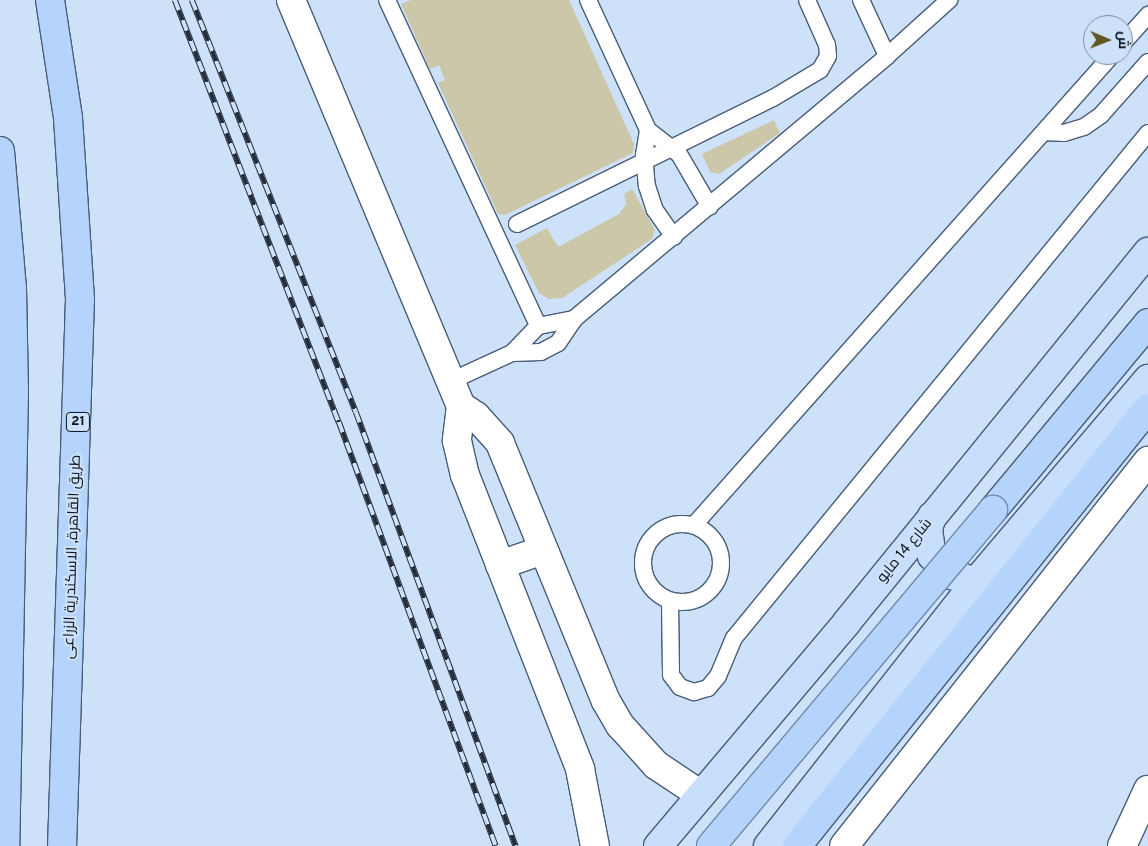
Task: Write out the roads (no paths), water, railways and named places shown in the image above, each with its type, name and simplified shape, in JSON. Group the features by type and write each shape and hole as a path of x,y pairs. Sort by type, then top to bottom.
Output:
{"highway":[{"name":"طريق القاهرة, الاسكندرية الزراعى","path":"50,0 68,118 80,299 62,846"},
{"path":"0,151 12,288 14,391 5,846"},
{"path":"711,846 1148,323"},
{"path":"797,846 1148,408"}],"main road":[{"name":"شارع 14 مايو","path":"658,846 1148,252"},
{"path":"768,846 980,577 1148,378"},
{"path":"932,516 928,529 932,556 952,575 980,577"}],"street":[{"path":"291,0 461,406 457,432 460,458 580,769 594,846"},
{"path":"461,406 476,416 500,443 606,701 620,724 656,765 701,795"},
{"path":"844,846 1148,461"},
{"path":"500,565 543,550"},
{"path":"1122,846 1148,790"}],"lane":[{"path":"387,0 538,326"},
{"path":"588,0 648,130 672,147 710,207"},
{"path":"517,224 773,98 820,70 828,56 827,45 806,0"},
{"path":"861,0 888,56"},
{"path":"512,353 531,354 550,348 564,336 574,319 888,56 949,0"},
{"path":"1133,32 1148,15"},
{"path":"1044,132 1064,133 1084,127 1101,115 1148,62"},
{"path":"694,525 1103,65"},
{"path":"648,130 644,162 650,198 674,237"},
{"path":"670,601 671,675 680,687 694,692 708,688 718,676 734,638 1148,133"},
{"path":"451,381 512,353 538,326 574,319"},
{"path":"676,524 694,525 709,534 719,548 721,566 716,583 704,596 688,602 670,601 655,592 645,577 643,560 648,543 660,530 676,524"}],"railway":[{"path":"175,0 339,422 496,846"},
{"path":"192,0 356,412 516,846"}]}
